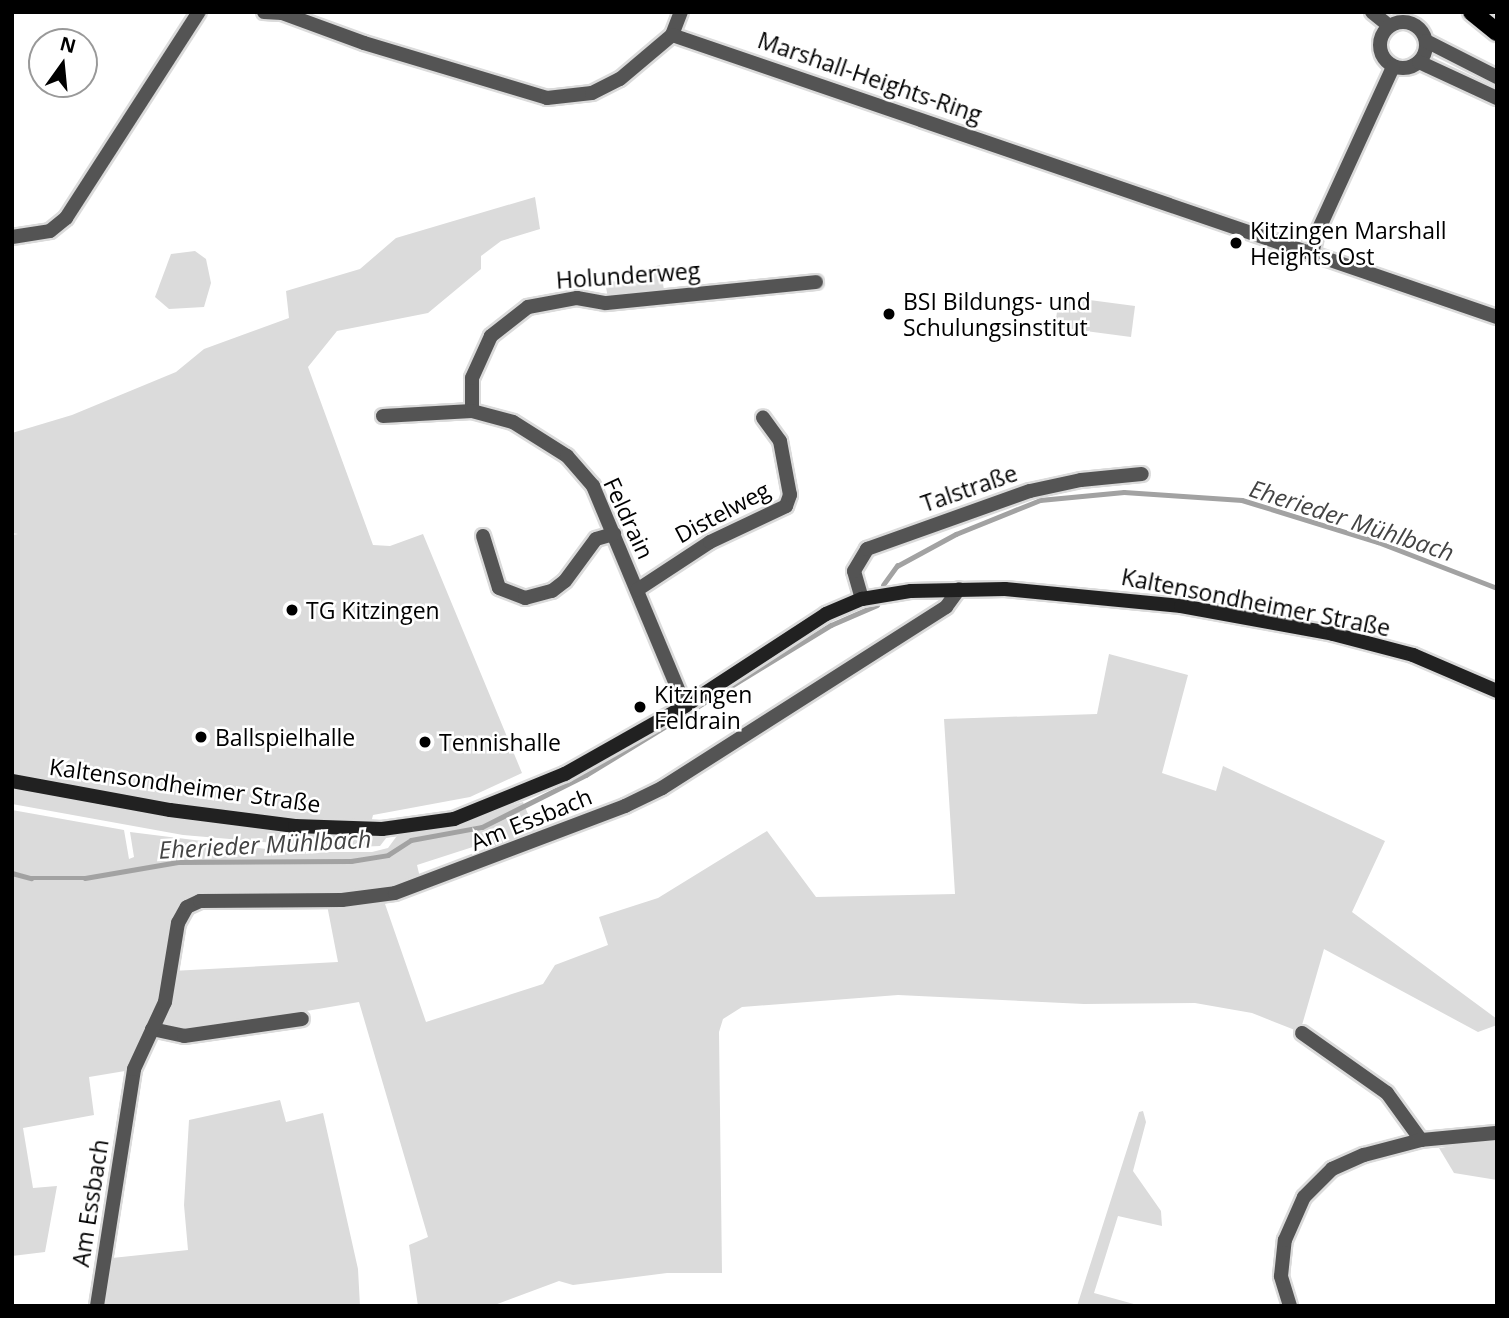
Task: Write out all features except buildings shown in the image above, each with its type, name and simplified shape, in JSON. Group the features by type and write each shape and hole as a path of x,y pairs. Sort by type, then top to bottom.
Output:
{"main road":[{"path":"1472,12 1497,32"},
{"name":"Kaltensondheimer Straße","path":"12,781 232,819 352,830 398,828 454,819 510,800 565,775 685,706 826,614 862,599 960,589 1113,597 1320,632 1413,655 1497,691"}],"street":[{"path":"12,237 50,232 66,218 199,12"},
{"path":"264,12 282,13 364,43 547,98 592,93 620,79 672,35 681,12"},
{"path":"1372,12 1389,26"},
{"path":"1426,41 1419,62 1407,68 1394,67 1383,58 1379,45 1389,26 1401,22 1415,25 1426,41 1497,77"},
{"name":"Marshall-Heights-Ring","path":"672,35 1497,317"},
{"path":"1419,62 1497,98"},
{"path":"1312,254 1317,233 1394,67"},
{"name":"Holunderweg","path":"472,411 472,378 491,336 528,307 577,298 606,303 817,282"},
{"name":"Feldrain","path":"383,416 472,411 513,422 567,456 593,486 685,706"},
{"name":"Distelweg","path":"637,590 710,542 786,506 790,495 780,442 763,418"},
{"name":"Talstraße","path":"862,599 854,571 867,549 1030,491 1081,480 1142,474"},
{"path":"483,536 499,588 524,598 559,586 596,539 614,534"},
{"name":"Am Essbach","path":"97,1306 134,1069 165,1002 178,923 193,903 342,900 395,893 590,821 662,788 946,607 960,589"},
{"path":"152,1029 184,1036 302,1019"},
{"path":"1302,1033 1387,1093 1421,1140"},
{"path":"1290,1306 1281,1276 1285,1240 1304,1197 1332,1169 1364,1155 1421,1140 1497,1133"}],"shaded area":[{"path":"535,197 540,229 501,241 481,256 481,269 428,313 337,331 308,367 373,545 390,546 423,534 522,773 470,797 373,815 371,823 322,824 185,809 12,776 12,535 18,534 12,533 12,433 72,415 176,372 204,349 289,318 286,291 360,269 396,238"},
{"path":"195,251 206,259 211,283 204,307 169,309 155,297 171,254"},
{"path":"660,265 664,290 608,298 605,282 640,280 641,270"},
{"path":"1059,296 1135,306 1131,337 1055,327"},
{"path":"1109,654 1188,675 1162,773 1216,791 1223,766 1385,841 1352,912 1497,1019 1497,1025 1478,1032 1324,949 1300,1032 1252,1013 1195,1003 1084,1004 898,995 742,1007 723,1019 719,1032 722,1273 667,1273 573,1285 559,1281 492,1306 418,1306 409,1245 428,1237 359,1002 184,1032 151,1025 131,1070 89,1077 94,1115 23,1128 33,1188 57,1186 45,1252 12,1256 12,810 124,830 129,859 134,857 130,832 291,852 372,852 388,848 399,833 457,822 523,802 538,838 488,856 482,844 417,865 421,882 391,890 185,904 172,971 338,962 327,905 384,901 426,1022 543,984 555,965 608,945 599,917 658,898 767,831 816,897 955,894 944,719 1097,714"},
{"path":"12,784 390,833 380,846 333,848 183,835 12,804"},
{"path":"280,1100 286,1122 323,1113 358,1269 360,1306 104,1306 112,1258 188,1250 184,1205 189,1120"},
{"path":"1143,1111 1146,1122 1133,1171 1161,1211 1162,1226 1118,1216 1094,1293 1141,1306 1077,1306 1139,1112"},
{"path":"1497,1140 1497,1180 1454,1173 1439,1148"}],"waterway":[{"name":"Eherieder Mühlbach","path":"883,585 897,566 956,534 1040,500 1124,492 1242,500 1378,542 1497,588"},
{"name":"Eherieder Mühlbach","path":"12,873 31,878 85,878 178,862 351,861 388,855 411,840 482,827 586,775 831,625 877,605"}],"place":[{"name":"Kitzingen Marshall Heights Ost","path":"1236,243"},
{"name":"BSI Bildungs- und Schulungsinstitut","path":"889,314"},
{"name":"TG Kitzingen","path":"292,610"},
{"name":"Kitzingen Feldrain","path":"640,707"},
{"name":"Ballspielhalle","path":"201,737"},
{"name":"Tennishalle","path":"425,742"}]}
